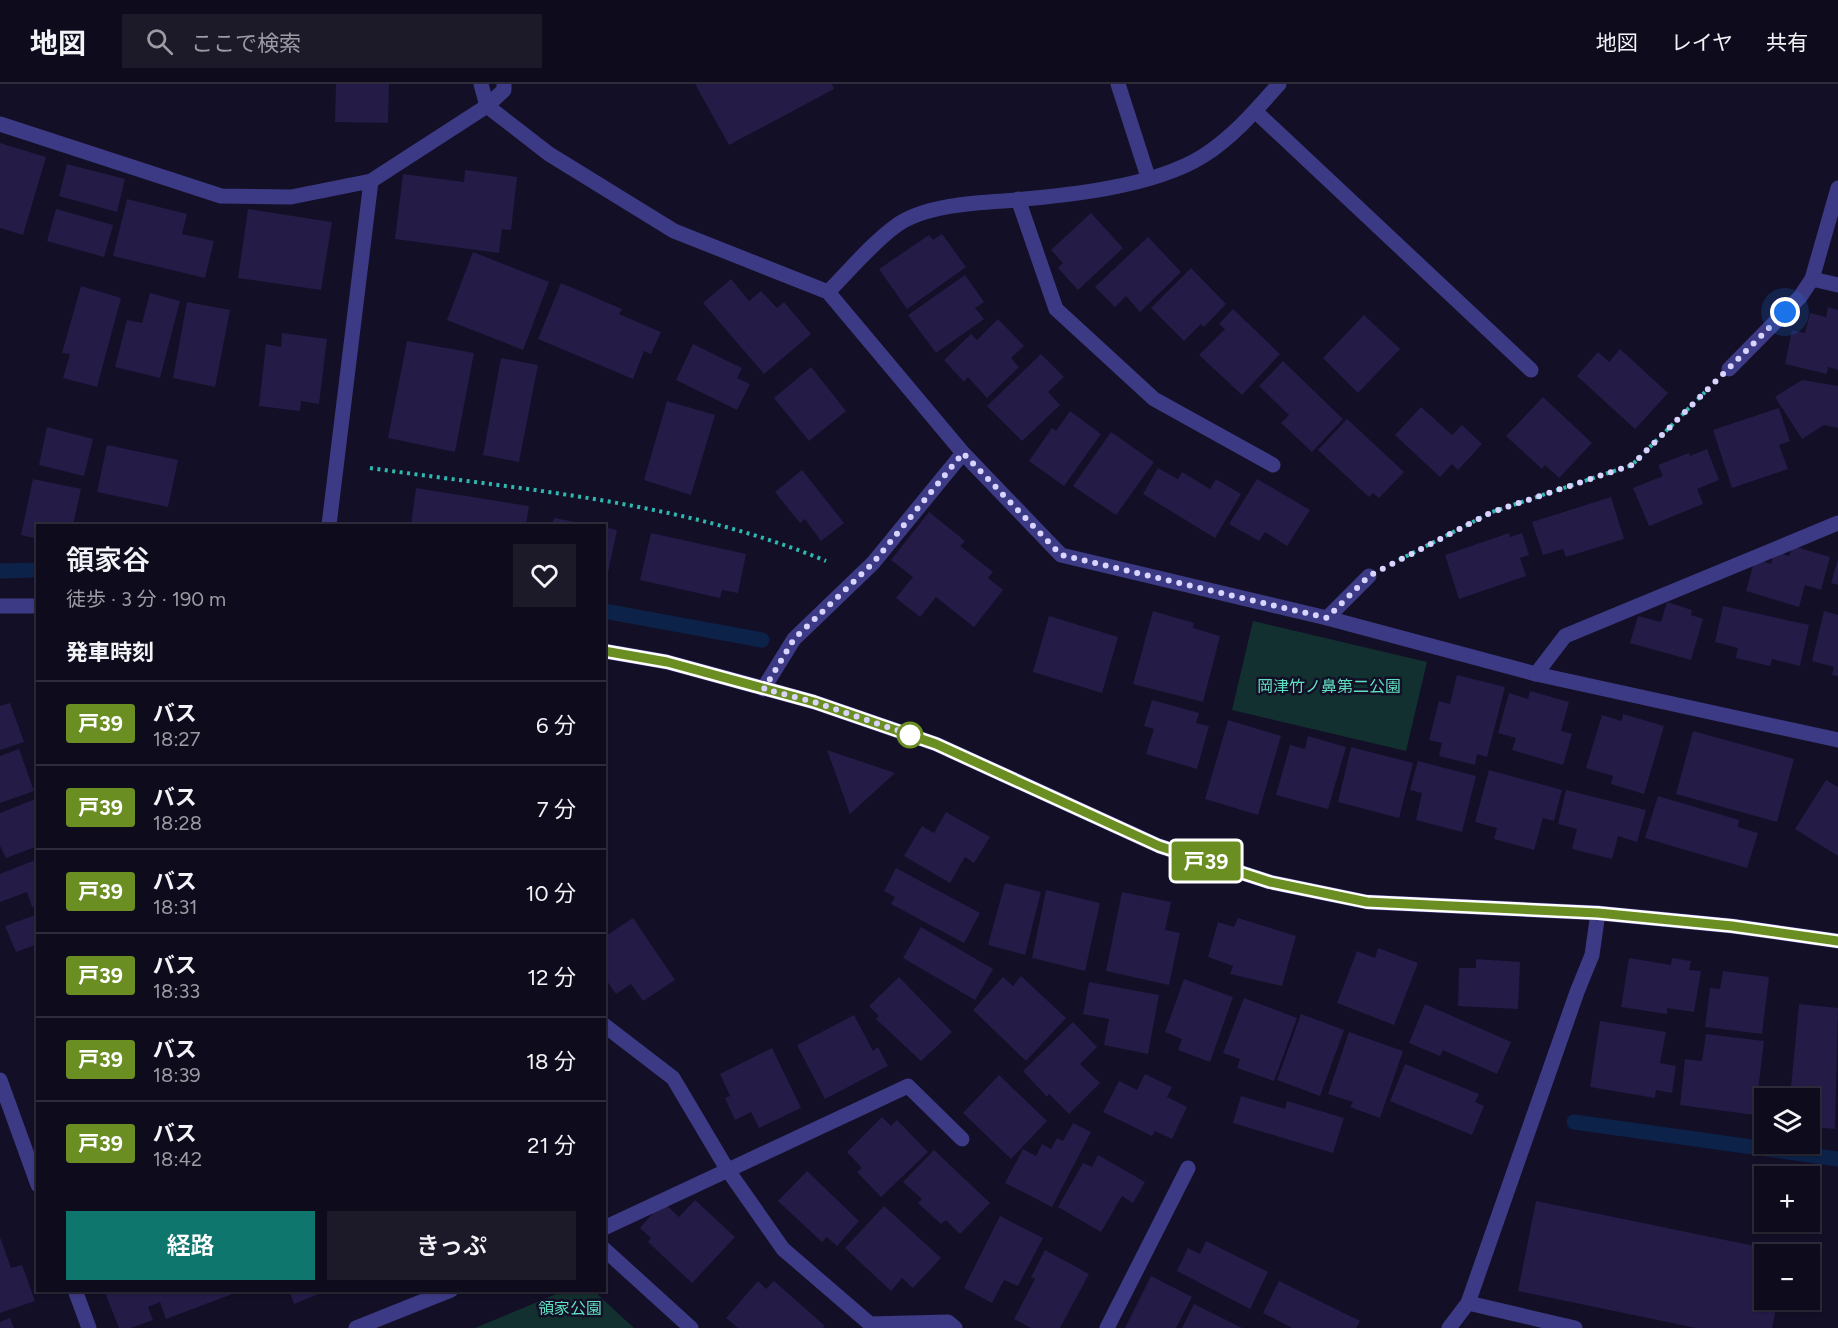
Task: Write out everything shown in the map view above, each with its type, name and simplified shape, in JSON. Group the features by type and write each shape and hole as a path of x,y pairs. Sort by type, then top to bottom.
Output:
{"street":[{"path":"481,84 487,106 549,154 674,231 828,292 963,453 1061,555 1327,618 1536,674 1838,740"},
{"path":"0,124 221,196 291,197 371,181 487,106 504,90 504,84"},
{"path":"1118,84 1148,177"},
{"path":"828,292 898,224 948,206 1106,188 1148,177 1202,156 1243,125 1279,84"},
{"path":"1255,111 1531,370"},
{"path":"329,524 371,181"},
{"path":"1728,369 1800,297 1812,279 1838,188"},
{"path":"1018,199 1056,309 1155,399 1274,465"},
{"path":"1812,279 1838,285"},
{"path":"764,689 794,639 873,563 963,453"},
{"path":"1536,674 1565,636 1838,523"},
{"path":"1327,618 1369,576"},
{"path":"0,606 36,606"},
{"path":"606,651 667,662 814,702 936,744 1159,846 1270,882 1367,902 1598,913 1732,926 1838,941"},
{"path":"1449,1328 1468,1303 1592,955 1598,913"},
{"path":"606,1027 673,1078 726,1169 783,1249 870,1324 948,1322 955,1328"},
{"path":"0,1080 36,1179"},
{"path":"606,1227 726,1169 908,1086 962,1139"},
{"path":"1107,1328 1188,1168"},
{"path":"606,1251 691,1328"},
{"path":"76,1292 89,1328"},
{"path":"356,1328 446,1292"},
{"path":"1468,1303 1575,1328"}],"path":[{"path":"1369,576 1492,512 1632,465 1728,369"},
{"path":"337,463 668,511 774,540 860,576"}],"green space":[{"name":"岡津竹ノ鼻第二公園","path":"1253,621 1427,662 1406,751 1232,710"},
{"name":"領家公園","path":"561,1292 595,1292 634,1328 475,1328"}],"building":[{"path":"336,84 389,84 388,123 335,122"},
{"path":"695,84 832,84 834,89 729,145"},
{"path":"0,143 46,157 23,235 0,228"},
{"path":"67,164 125,179 117,212 59,196"},
{"path":"465,170 517,177 511,230 502,229 499,253 395,239 403,174 464,182"},
{"path":"127,199 187,214 182,234 214,241 205,278 113,256"},
{"path":"56,209 113,225 104,257 47,241"},
{"path":"248,209 332,222 321,290 238,278"},
{"path":"1091,213 1123,248 1078,290 1058,268 1063,263 1051,250"},
{"path":"942,234 966,267 907,309 879,269 929,235 933,240"},
{"path":"1148,237 1181,272 1140,312 1126,296 1115,307 1095,287"},
{"path":"473,252 549,282 523,350 447,320"},
{"path":"1191,268 1226,304 1204,327 1201,324 1184,341 1151,308"},
{"path":"965,275 984,302 975,308 984,319 936,353 908,315"},
{"path":"731,279 749,301 761,291 777,308 784,302 811,334 764,374 703,303"},
{"path":"561,283 622,309 619,314 661,332 651,354 644,351 633,379 538,339"},
{"path":"81,286 121,298 97,387 63,378 70,354 62,353"},
{"path":"150,293 180,301 160,378 115,367 127,320 142,323"},
{"path":"187,302 230,310 215,387 173,378"},
{"path":"1828,307 1838,310 1838,370 1828,367 1827,374 1785,364 1792,330 1805,333 1810,313 1826,317"},
{"path":"1233,309 1280,354 1242,395 1199,355 1225,329 1219,324"},
{"path":"1364,315 1400,349 1358,393 1323,358"},
{"path":"998,319 1024,346 1011,358 1019,367 987,398 968,377 964,382 944,360 971,334 977,340"},
{"path":"282,333 327,339 319,404 301,401 300,411 259,406 266,344 281,347"},
{"path":"407,341 474,353 455,452 388,438"},
{"path":"693,344 742,368 737,378 750,384 737,410 676,380"},
{"path":"1620,349 1668,393 1635,429 1577,376 1598,352 1609,362"},
{"path":"1041,354 1064,377 1048,392 1060,405 1022,441 987,406"},
{"path":"501,358 538,365 519,462 483,455"},
{"path":"1283,361 1343,419 1312,452 1281,423 1289,415 1259,386"},
{"path":"811,367 846,411 809,441 774,398"},
{"path":"1802,380 1838,386 1838,428 1824,425 1802,439 1775,397"},
{"path":"1543,397 1592,443 1559,478 1545,465 1542,469 1506,436"},
{"path":"667,401 715,415 691,495 644,480"},
{"path":"1421,407 1452,435 1462,425 1482,444 1458,470 1452,464 1440,477 1395,435"},
{"path":"1779,408 1790,441 1779,445 1788,469 1732,488 1713,430"},
{"path":"1070,411 1101,434 1064,486 1029,461 1052,428 1056,431"},
{"path":"1347,419 1404,472 1379,498 1373,493 1369,497 1318,450"},
{"path":"47,427 93,439 84,476 39,465"},
{"path":"1111,432 1154,462 1116,515 1073,486"},
{"path":"107,445 178,460 168,507 97,492"},
{"path":"1707,449 1719,480 1697,489 1703,504 1649,526 1633,488 1663,476 1658,465"},
{"path":"1158,468 1178,479 1182,472 1210,489 1216,479 1241,494 1215,538 1143,494"},
{"path":"802,470 844,523 821,541 805,519 800,523 775,492"},
{"path":"33,479 81,489 73,524 36,524 36,539 21,535"},
{"path":"1257,479 1310,510 1287,546 1265,532 1259,541 1229,524"},
{"path":"416,488 529,506 526,524 411,524"},
{"path":"1611,497 1624,539 1566,557 1563,549 1543,555 1532,522"},
{"path":"929,512 965,541 960,546 993,572 988,578 1003,590 974,627 936,597 920,617 896,598 913,577 891,560"},
{"path":"554,518 586,524 552,524"},
{"path":"606,527 617,530 606,577"},
{"path":"651,533 746,554 738,593 722,590 720,598 640,580"},
{"path":"1509,533 1510,537 1522,533 1529,555 1520,558 1526,576 1459,599 1445,555"},
{"path":"1793,546 1830,557 1821,590 1805,585 1799,607 1746,591 1755,559 1771,564 1774,551 1789,556"},
{"path":"1838,559 1838,585 1831,583"},
{"path":"1667,602 1692,610 1691,615 1703,619 1691,660 1630,643 1638,616 1661,622"},
{"path":"1723,606 1809,625 1800,666 1772,659 1770,666 1736,658 1738,648 1715,642"},
{"path":"1153,611 1194,623 1193,628 1220,636 1203,702 1133,684"},
{"path":"1824,611 1838,615 1838,676 1832,675 1834,667 1812,661"},
{"path":"1049,616 1118,637 1102,693 1033,672"},
{"path":"1457,675 1505,687 1487,757 1477,754 1475,765 1439,756 1442,743 1429,740 1439,701 1450,704"},
{"path":"1530,691 1569,702 1561,731 1572,734 1563,765 1512,750 1516,738 1498,733 1509,693 1528,699"},
{"path":"1152,700 1199,713 1196,723 1209,726 1197,769 1146,754 1154,729 1144,726"},
{"path":"10,703 24,742 0,750 0,706"},
{"path":"1623,714 1664,726 1644,794 1611,784 1613,776 1586,768 1602,715 1622,721"},
{"path":"1228,720 1281,736 1258,815 1205,799"},
{"path":"1693,731 1794,759 1777,822 1676,794"},
{"path":"1308,736 1346,747 1328,809 1276,795 1290,745 1305,749"},
{"path":"1351,747 1413,763 1399,818 1338,802"},
{"path":"19,749 34,791 0,803 0,756"},
{"path":"827,750 895,773 850,814"},
{"path":"1418,761 1476,776 1462,832 1416,820 1422,793 1410,790"},
{"path":"1489,770 1562,790 1554,821 1543,818 1534,850 1494,839 1497,828 1475,822"},
{"path":"1826,780 1838,787 1838,856 1795,829"},
{"path":"1566,790 1646,810 1637,842 1618,836 1612,859 1572,849 1577,829 1558,824"},
{"path":"1658,796 1739,820 1738,827 1758,833 1747,868 1645,838"},
{"path":"36,799 36,847 6,858 0,846 0,813"},
{"path":"946,812 990,837 974,863 965,857 950,883 904,856 922,826 934,833"},
{"path":"36,860 36,906 32,907 27,892 0,902 0,874"},
{"path":"896,868 980,913 964,943 891,904 895,897 884,891"},
{"path":"1005,883 1041,892 1025,955 988,945"},
{"path":"1046,890 1100,903 1085,971 1032,958"},
{"path":"1122,892 1171,902 1165,930 1180,933 1169,985 1106,971"},
{"path":"36,915 36,945 16,952 5,926"},
{"path":"633,918 675,980 643,1001 631,984 616,994 606,980 606,936"},
{"path":"1238,918 1296,936 1282,986 1230,974 1233,966 1208,957 1218,922 1234,927"},
{"path":"921,927 993,969 975,1000 903,958"},
{"path":"1378,948 1418,963 1394,1025 1337,1003 1357,951 1375,958"},
{"path":"1629,958 1671,965 1672,958 1691,961 1689,970 1701,971 1694,1012 1667,1008 1667,1014 1621,1007"},
{"path":"1476,959 1520,962 1518,1009 1458,1006 1459,968 1476,968"},
{"path":"1723,971 1769,977 1762,1034 1705,1027 1710,988 1720,989"},
{"path":"1021,976 1066,1018 1026,1061 973,1010 1003,977 1013,986"},
{"path":"899,977 952,1032 921,1061 876,1019 879,1016 869,1006"},
{"path":"1184,979 1233,997 1210,1062 1178,1050 1182,1039 1165,1032"},
{"path":"1089,982 1159,995 1148,1054 1104,1045 1109,1019 1083,1014"},
{"path":"1244,998 1297,1018 1274,1081 1237,1068 1240,1059 1223,1053"},
{"path":"1425,1004 1511,1042 1497,1074 1443,1050 1440,1056 1409,1043"},
{"path":"1799,1004 1838,1008 1835,1129 1820,1128 1820,1088 1791,1088"},
{"path":"1301,1014 1344,1030 1320,1096 1277,1080"},
{"path":"854,1015 873,1051 878,1047 888,1066 825,1099 797,1045"},
{"path":"1600,1021 1666,1032 1660,1063 1676,1066 1672,1093 1656,1090 1655,1098 1590,1087"},
{"path":"1073,1022 1097,1047 1080,1064 1100,1083 1069,1114 1049,1094 1047,1097 1023,1071"},
{"path":"1349,1032 1403,1051 1380,1118 1350,1107 1353,1102 1328,1094"},
{"path":"1706,1034 1764,1041 1758,1088 1754,1088 1754,1115 1680,1105 1685,1059 1702,1061"},
{"path":"772,1048 801,1108 759,1128 751,1112 735,1120 725,1098 730,1096 720,1074"},
{"path":"1405,1064 1479,1094 1475,1102 1484,1106 1472,1135 1390,1101"},
{"path":"1145,1074 1172,1087 1167,1097 1187,1107 1172,1139 1155,1131 1152,1136 1103,1112 1119,1081 1137,1090"},
{"path":"999,1075 1047,1121 1011,1159 963,1113"},
{"path":"1241,1096 1285,1109 1287,1101 1344,1118 1333,1153 1233,1123"},
{"path":"882,1117 891,1126 897,1120 928,1152 881,1197 857,1172 862,1168 847,1152"},
{"path":"1073,1123 1091,1132 1052,1207 1005,1183 1023,1149 1036,1156 1042,1144 1051,1149 1057,1138 1063,1141"},
{"path":"934,1150 990,1203 960,1234 946,1220 941,1224 918,1203 922,1199 903,1182"},
{"path":"1098,1155 1145,1182 1133,1203 1122,1196 1101,1232 1058,1207 1083,1163 1092,1167"},
{"path":"807,1171 859,1221 837,1246 827,1237 822,1242 778,1201"},
{"path":"695,1200 735,1237 692,1283 648,1242 651,1238 640,1228 663,1202 679,1217"},
{"path":"1536,1201 1754,1246 1754,1310 1776,1310 1772,1328 1696,1328 1518,1291"},
{"path":"884,1206 941,1258 913,1288 902,1278 891,1291 845,1248"},
{"path":"1000,1216 1043,1238 1018,1286 1004,1280 992,1303 964,1288"},
{"path":"0,1237 11,1268 22,1265 35,1301 0,1313"},
{"path":"1206,1241 1268,1272 1250,1309 1177,1271 1188,1248 1200,1254"},
{"path":"1045,1250 1089,1274 1060,1328 1031,1328 1014,1319 1035,1279 1031,1277"},
{"path":"1151,1276 1192,1297 1176,1328 1125,1328"},
{"path":"758,1281 766,1289 774,1281 825,1326 823,1328 738,1328 726,1318"},
{"path":"1279,1281 1360,1321 1356,1328 1292,1328 1263,1313"},
{"path":"105,1292 235,1293 166,1319 160,1302 148,1307 153,1320 131,1328 119,1328"},
{"path":"290,1292 323,1292 294,1304"},
{"path":"1194,1304 1242,1328 1182,1328"},
{"path":"10,1318 14,1328 0,1328 0,1322"}],"waterway":[{"path":"0,571 36,570"},
{"path":"606,611 762,640"},
{"path":"1574,1122 1838,1159"}],"bus line":[{"name":"戸39","path":"606,651 667,662 814,702 936,744 1159,846 1270,882 1367,902 1598,913 1732,926 1838,941"}],"route":[{"path":"910,735 914,736 814,702 764,689 794,639 873,563 963,453 1061,555 1327,618 1369,576 1492,512 1632,465 1785,312"}]}
